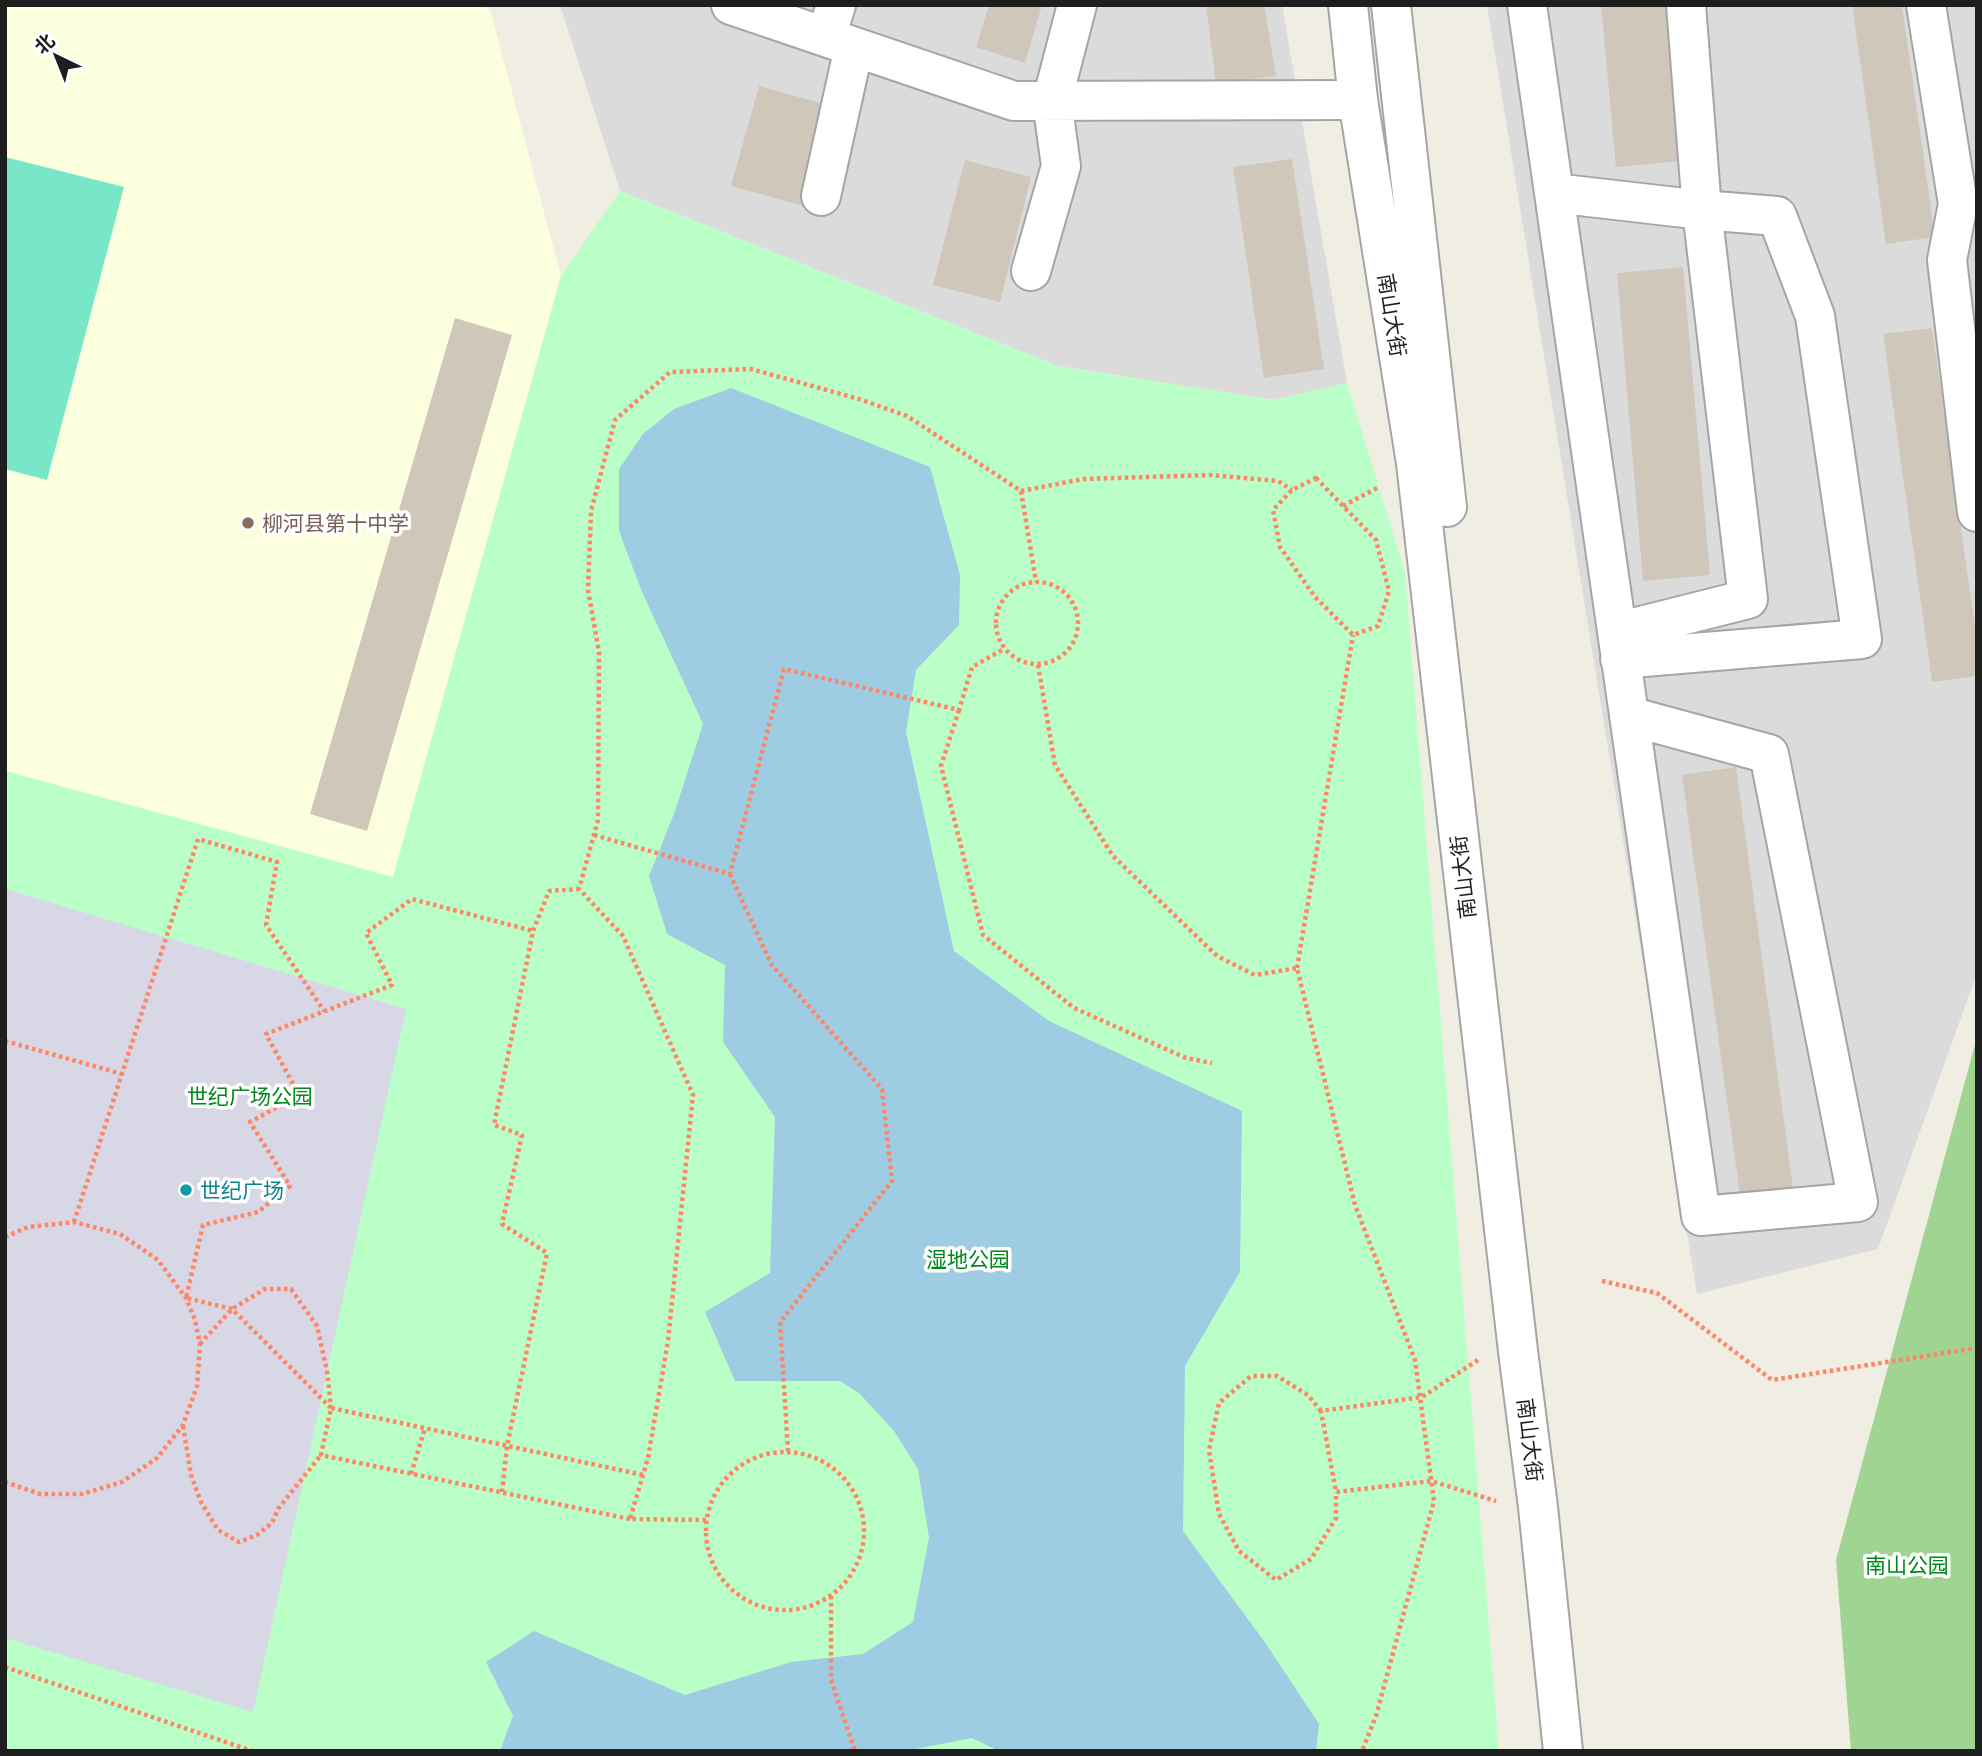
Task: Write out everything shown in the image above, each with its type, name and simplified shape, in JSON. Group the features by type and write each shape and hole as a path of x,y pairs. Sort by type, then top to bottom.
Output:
{"street":[{"path":"731,5 839,30 1013,101 1358,100"},
{"path":"1031,271 1060,166 1052,101 1077,5"},
{"name":"南山大街","path":"1348,5 1358,100 1416,463 1538,1507 1563,1751"},
{"name":"南山大街","path":"1391,5 1586,1751"},
{"path":"1527,5 1629,716 1701,1216 1858,1202 1769,754 1629,716"},
{"path":"1619,645 1748,599 1702,210 1686,5"},
{"path":"1926,5 1958,204 1947,260 1977,512"},
{"path":"821,196 839,30"},
{"path":"1554,193 1777,216 1815,316 1863,639 1619,645"}],"path":[{"path":"579,889 598,820 599,652 588,590 591,511 615,419 670,372 751,369 859,399 907,416 1021,491 1083,480 1211,475 1278,481 1292,490"},
{"path":"1316,478 1376,540 1389,591 1378,626 1353,635 1315,597 1280,547 1273,510 1292,490 1316,478"},
{"path":"1021,491 1036,582"},
{"path":"1036,582 1050,584 1072,601 1078,629 1073,643 1064,654 1052,662 1038,665 1013,658 998,638 995,625 1002,600 1011,590 1036,582"},
{"path":"1353,635 1297,968 1355,1205 1415,1360 1434,1502 1376,1716 1362,1751"},
{"path":"1004,649 972,667 942,766 983,935 1074,1008 1186,1058 1212,1063"},
{"path":"1038,665 1055,765 1113,856 1217,956 1255,975 1297,968"},
{"path":"788,1451 780,1322 892,1181 882,1089 771,964 730,874 784,669 959,710"},
{"path":"594,835 730,874"},
{"path":"74,1222 198,839 277,862 266,925 325,1012"},
{"path":"502,1492 507,1446 547,1253 502,1224 522,1135 495,1125 533,931 549,891 579,889"},
{"path":"579,889 623,936 693,1095 668,1340 648,1458 630,1519"},
{"path":"186,1297 203,1225 258,1212 290,1186 250,1122 299,1095 266,1034 392,985 366,933 412,899 533,931"},
{"path":"5,1041 123,1074"},
{"path":"5,1237 28,1227 74,1222 120,1234 159,1260 186,1297 200,1344 197,1386 183,1425 157,1458 122,1482 82,1494 40,1494 5,1482"},
{"path":"1601,1281 1657,1293 1772,1380 1977,1348"},
{"path":"183,1425 191,1475 201,1502 218,1530 239,1542 257,1535 271,1523 278,1509 321,1455 331,1408 327,1371 317,1326 291,1289 265,1289 232,1309 200,1344"},
{"path":"186,1297 232,1309 331,1408 643,1475"},
{"path":"1321,1411 1422,1397 1478,1360"},
{"path":"1251,1376 1277,1376 1308,1395 1321,1411 1336,1492 1336,1518 1311,1559 1276,1580 1239,1551 1219,1514 1209,1450 1219,1403 1251,1376"},
{"path":"411,1474 425,1428"},
{"path":"788,1451 813,1456 834,1468 851,1486 862,1508 865,1532 860,1557 849,1579 831,1596 807,1607 781,1611 756,1605 733,1591 716,1571 706,1546 706,1520 713,1498 725,1478 743,1463 765,1453 788,1451"},
{"path":"321,1455 630,1519 706,1520"},
{"path":"1336,1492 1432,1481 1502,1502"},
{"path":"831,1596 831,1680 855,1751"},
{"path":"5,1667 252,1751"}],"shaded area":[{"name":"柳河县第十中学","path":"5,5 475,5 490,9 561,276 393,878 5,771"},
{"path":"560,5 1282,5 1347,383 1273,400 1058,366 620,191"},
{"path":"1487,5 1977,5 1977,973 1878,1249 1697,1294"},
{"name":"世纪广场","path":"5,889 406,1009 253,1712 5,1638"}],"green space":[{"path":"5,157 124,187 47,480 5,469"},
{"name":"湿地公园","path":"620,191 1058,366 1273,400 1347,383 1405,572 1499,1751 5,1751 5,771 393,877 561,276"},
{"name":"南山公园","path":"1977,1037 1977,1751 1851,1751 1836,1560"}],"water":[{"path":"731,388 930,467 960,575 959,625 916,670 906,732 954,951 1049,1021 1242,1111 1240,1272 1185,1366 1183,1531 1264,1641 1319,1724 1316,1751 999,1751 972,1738 905,1751 500,1751 513,1716 486,1662 534,1631 685,1695 791,1662 863,1654 913,1622 929,1538 918,1469 894,1431 859,1393 840,1381 735,1381 705,1312 770,1273 775,1117 723,1042 725,965 667,934 649,876 675,811 703,724 642,592 619,531 619,469 643,434 674,409"}],"building":[{"path":"989,5 1042,5 1025,63 976,47"},
{"path":"1206,5 1264,5 1276,76 1216,84"},
{"path":"1601,5 1668,5 1682,161 1616,167"},
{"path":"1852,5 1902,5 1935,237 1886,244"},
{"path":"759,86 831,106 804,206 731,186"},
{"path":"1292,159 1324,369 1264,378 1233,167"},
{"path":"965,160 1031,177 1000,302 933,285"},
{"path":"1683,267 1710,575 1643,581 1617,273"},
{"path":"455,318 512,335 367,831 310,814"},
{"path":"1932,328 1977,640 1977,676 1932,682 1883,334"},
{"path":"1736,767 1793,1188 1740,1195 1682,775"}],"place":[{"name":"柳河县第十中学","path":"248,523"},
{"name":"世纪广场","path":"186,1190"}],"park label":[{"name":"世纪广场公园","path":"250,1096"}]}
